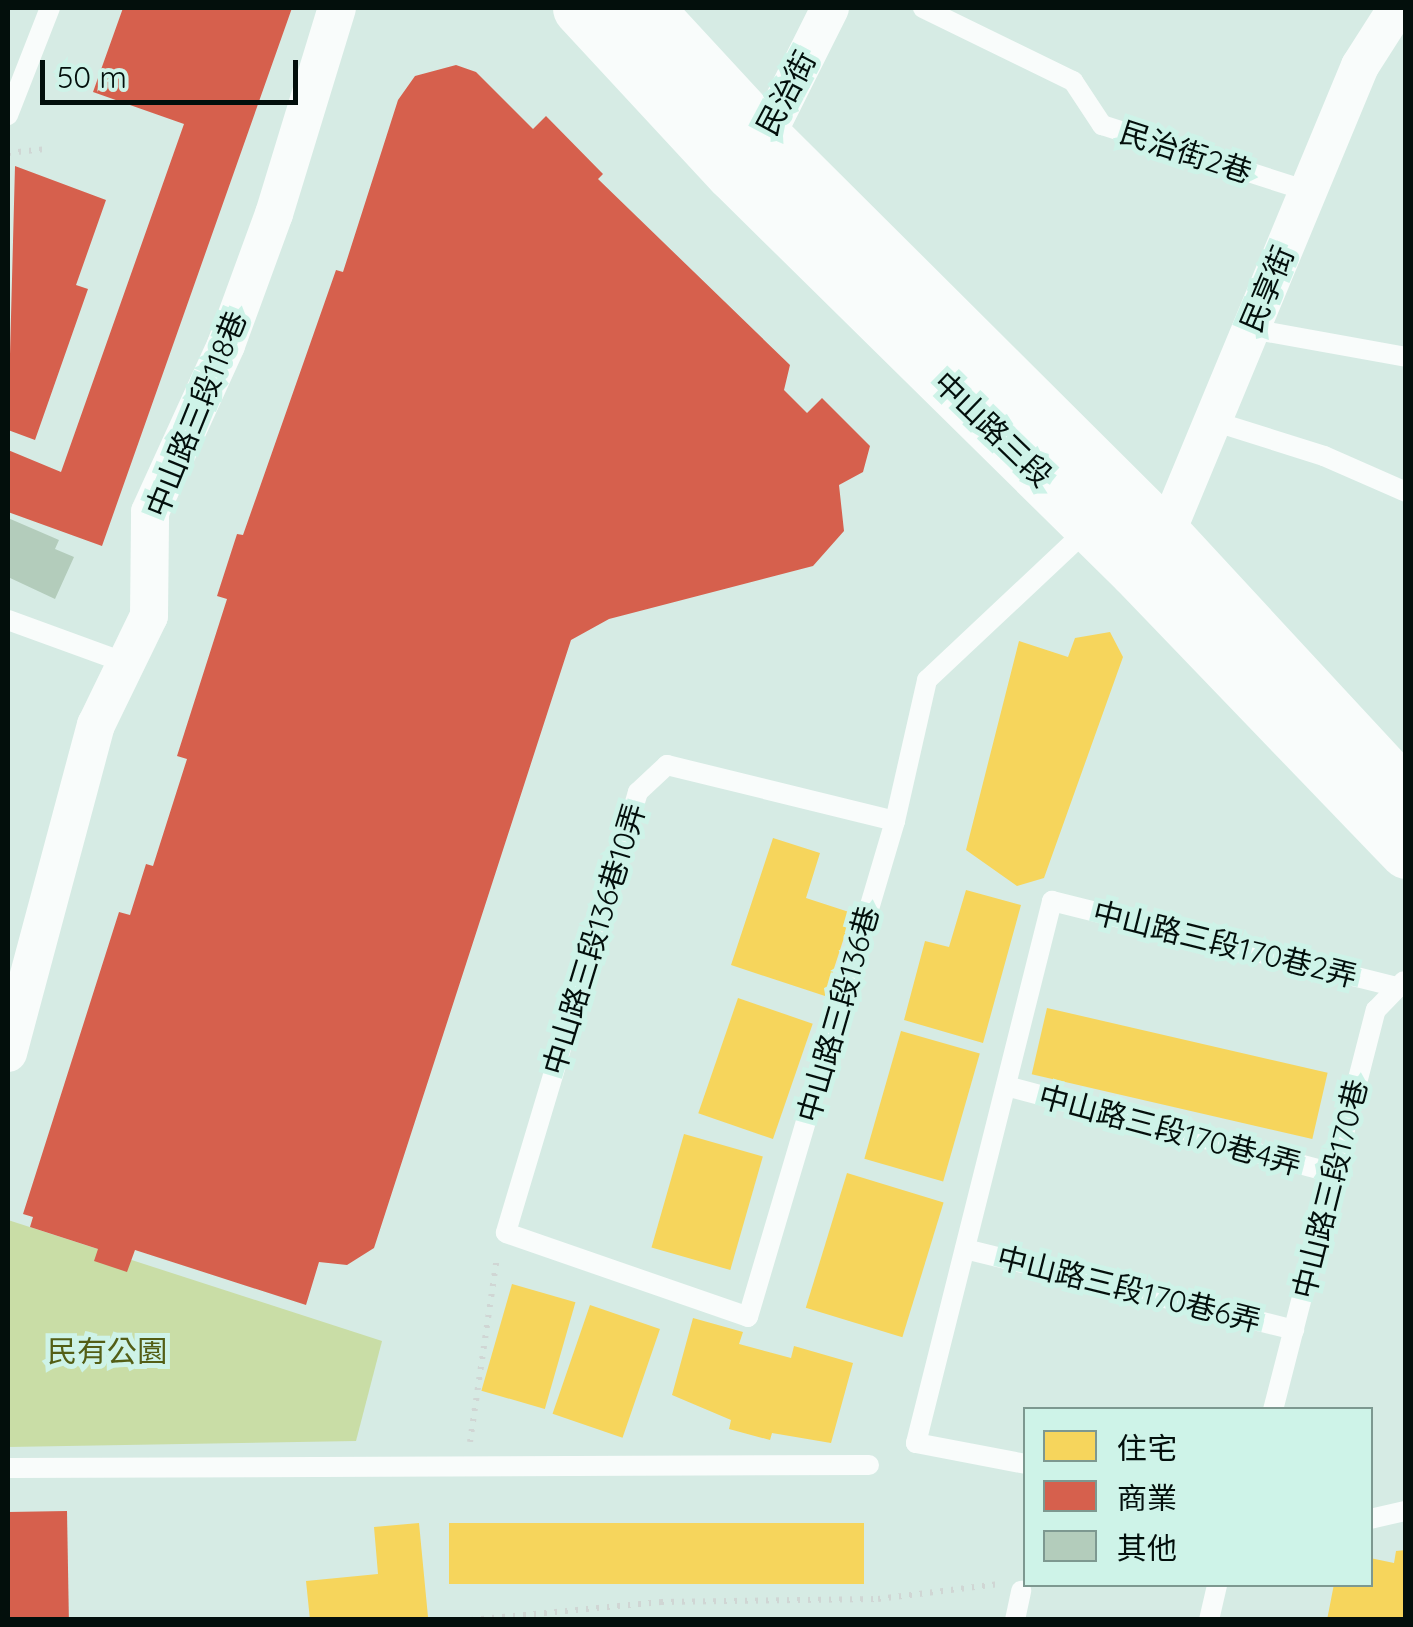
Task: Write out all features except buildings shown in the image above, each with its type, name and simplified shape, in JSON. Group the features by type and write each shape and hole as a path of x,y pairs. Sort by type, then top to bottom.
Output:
{"main road":[{"name":"中山路三段","path":"580,8 749,156 1151,553 1406,796"},
{"name":"中山路三段","path":"645,8 749,156 1092,526 1151,553 1406,852"}],"street":[{"name":"中山路三段118巷","path":"8,1053 96,725 149,616 150,512 233,327 336,8"},
{"name":"民治街","path":"749,156 830,8"},
{"name":"民享街","path":"1151,553 1213,421 1360,66 1398,8"}],"lane":[{"path":"8,115 50,8"},
{"name":"民治街2巷","path":"923,8 1073,81 1102,125 1308,192"},
{"path":"1250,329 1406,356"},
{"path":"1213,421 1324,456 1406,492"},
{"name":"中山路三段136巷","path":"506,1233 748,1316 895,822 928,680 1092,526"},
{"path":"8,620 126,664"},
{"name":"中山路三段136巷10弄","path":"506,1233 638,792 667,765 895,822"},
{"name":"中山路三段170巷2弄","path":"1006,1086 1052,900 1402,983"},
{"name":"中山路三段170巷","path":"1275,1407 1376,1010 1402,983"},
{"path":"1006,1086 916,1443 1023,1463"},
{"name":"中山路三段170巷4弄","path":"1006,1086 1334,1173"},
{"name":"中山路三段170巷6弄","path":"965,1249 1294,1330"},
{"path":"8,1468 466,1472 869,1465"},
{"path":"1373,1518 1406,1511"},
{"path":"1014,1587 1014,1620"},
{"path":"1210,1620 1216,1587"}],"path":[{"path":"8,153 45,149"},
{"path":"466,1472 491,1271 506,1233"},
{"path":"471,1620 660,1602 878,1599 1014,1587"}],"green space":[{"name":"民有公園","path":"8,1220 382,1341 356,1441 8,1447"}]}
